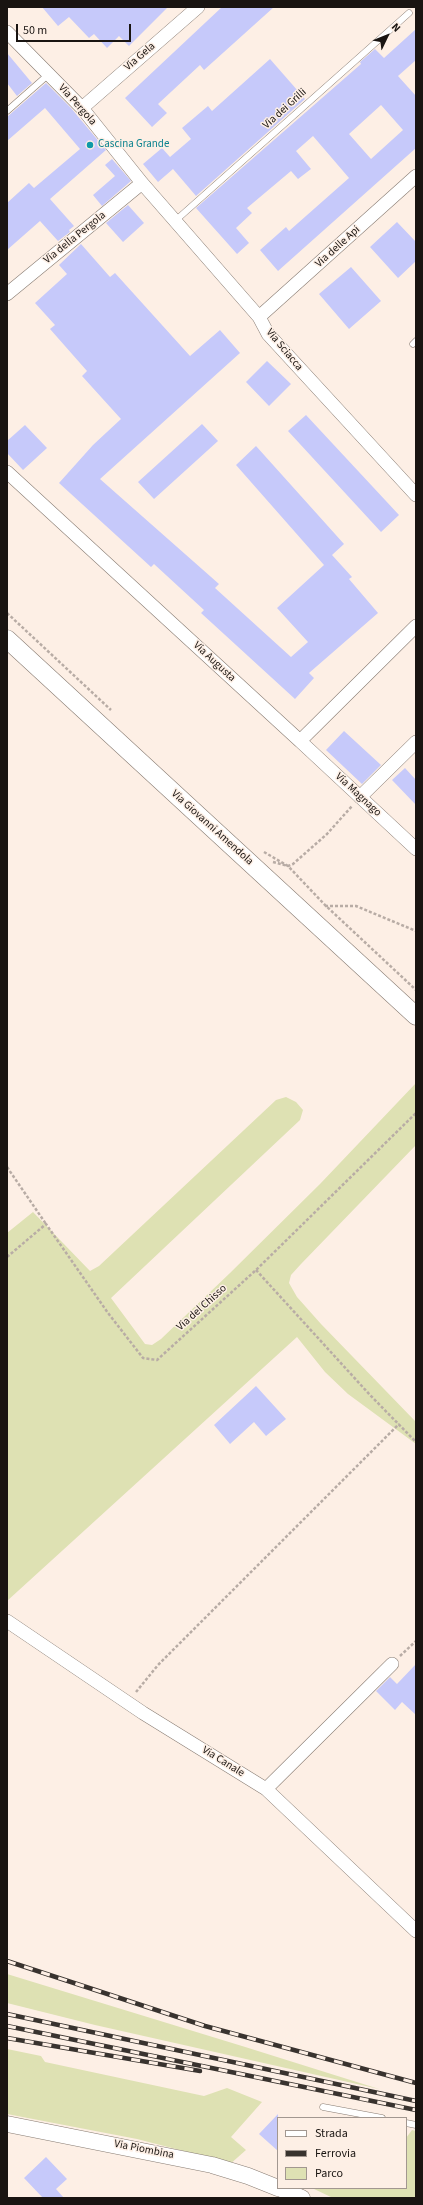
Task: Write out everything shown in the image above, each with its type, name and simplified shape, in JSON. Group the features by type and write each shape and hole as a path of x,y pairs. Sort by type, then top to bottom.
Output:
{"main road":[{"name":"Via Giovanni Amendola","path":"7,639 255,857 416,1016"}],"street":[{"name":"Via Gela","path":"82,108 198,7"},
{"name":"Via Pergola","path":"8,34 82,108 142,183"},
{"name":"Via delle Api","path":"259,317 416,176"},
{"name":"Via Sciacca","path":"142,183 259,317 268,334 416,495"},
{"name":"Via della Pergola","path":"7,294 142,183"},
{"name":"Via Augusta","path":"7,472 300,741"},
{"path":"300,741 416,626"},
{"name":"Via Magnago","path":"300,741 416,849"},
{"path":"360,797 416,742"},
{"name":"Via Canale","path":"7,1621 128,1703 266,1789 416,1931"},
{"path":"266,1789 392,1664"},
{"name":"Via Piombina","path":"7,2124 212,2165 248,2176 277,2188"},
{"name":"Via Piombina","path":"280,2189 302,2198"}],"lane":[{"name":"Via dei Grilli","path":"175,221 409,13"},
{"path":"7,111 49,74"},
{"path":"323,2106 377,2117"}],"path":[{"path":"7,614 116,715"},
{"path":"255,857 288,866 293,864 327,834 360,797"},
{"path":"255,857 288,866 325,905 416,990"},
{"path":"325,905 356,906 416,931"},
{"name":"Via del Chisso","path":"7,1167 108,1313 142,1358 157,1360 256,1270 416,1113"},
{"path":"7,1257 46,1224"},
{"path":"256,1270 416,1442"},
{"path":"128,1703 158,1665 399,1424"},
{"path":"392,1664 416,1641"}],"green space":[{"path":"416,1083 416,1145 301,1264 291,1275 289,1283 297,1297 321,1324 416,1422 416,1444 348,1394 325,1372 297,1337 7,1601 7,1233 33,1212 90,1271 99,1266 276,1100 286,1097 296,1102 303,1110 300,1120 111,1298 145,1344 152,1345 161,1339 230,1273 320,1184"},
{"path":"7,1974 379,2089 95,2025 7,2003"},
{"path":"7,2049 41,2056 45,2062 204,2096 227,2088 262,2102 231,2137 246,2150 229,2165 203,2156 137,2139 7,2114"},
{"path":"412,2130 416,2131 416,2198 333,2198 314,2189 407,2189 407,2137"}],"building":[{"path":"42,7 168,7 129,46 119,36 107,48 94,34 89,38 69,17 58,26"},
{"path":"222,7 274,7 204,70 200,65 158,104 167,113 152,127 125,98"},
{"path":"416,29 416,60 398,76 416,96 416,148 278,271 260,250 286,227 289,231 349,178 313,136 296,151 311,169 298,179 291,171 247,208 252,213 236,228 249,243 237,254 196,208 361,64 360,62 375,49 384,58","holes":["381,105 403,130 371,159 349,134"]},
{"path":"7,53 32,83 17,96 7,83"},
{"path":"270,59 305,99 196,196 173,169 158,182 143,164 162,148 170,157 191,139 182,128 208,106 212,111"},
{"name":"Cascina Grande","path":"46,83 71,108 106,150 50,199 74,226 69,230 70,232 58,241 40,221 7,250 7,203 29,183 34,188 80,149 45,108 7,141 7,117"},
{"path":"112,159 131,181 102,206 93,195 115,176 105,165"},
{"path":"128,205 144,223 123,242 106,223"},
{"path":"397,222 416,242 416,261 398,278 370,247"},
{"path":"81,244 110,277 115,273 190,356 220,330 240,353 100,479 219,584 215,588 291,657 308,642 277,608 324,565 236,465 256,446 344,544 332,555 352,577 349,579 378,613 309,673 314,678 295,699 201,613 204,610 154,564 151,567 59,483 93,445 121,419 82,376 87,371 50,329 55,325 35,303 67,274 59,265"},
{"path":"351,267 381,301 349,329 319,294"},
{"path":"267,361 291,384 269,406 246,382"},
{"path":"306,415 399,515 381,532 288,431"},
{"path":"202,424 218,441 154,499 138,482"},
{"path":"25,425 47,448 23,470 7,453 7,441"},
{"path":"344,731 381,765 362,784 326,750"},
{"path":"405,768 416,780 416,805 392,780"},
{"path":"256,1386 286,1419 266,1436 254,1422 230,1444 214,1425"},
{"path":"416,1664 416,1715 402,1702 395,1710 376,1691 390,1677 397,1684"},
{"path":"278,2114 277,2150 259,2134"},
{"path":"46,2157 67,2179 56,2189 64,2198 43,2198 24,2178"}],"railway":[{"path":"7,1961 205,2026 416,2083"},
{"path":"7,2014 416,2101"},
{"path":"7,2026 416,2110"},
{"path":"7,2038 200,2071"}],"place":[{"name":"Cascina Grande","path":"90,145"}]}
